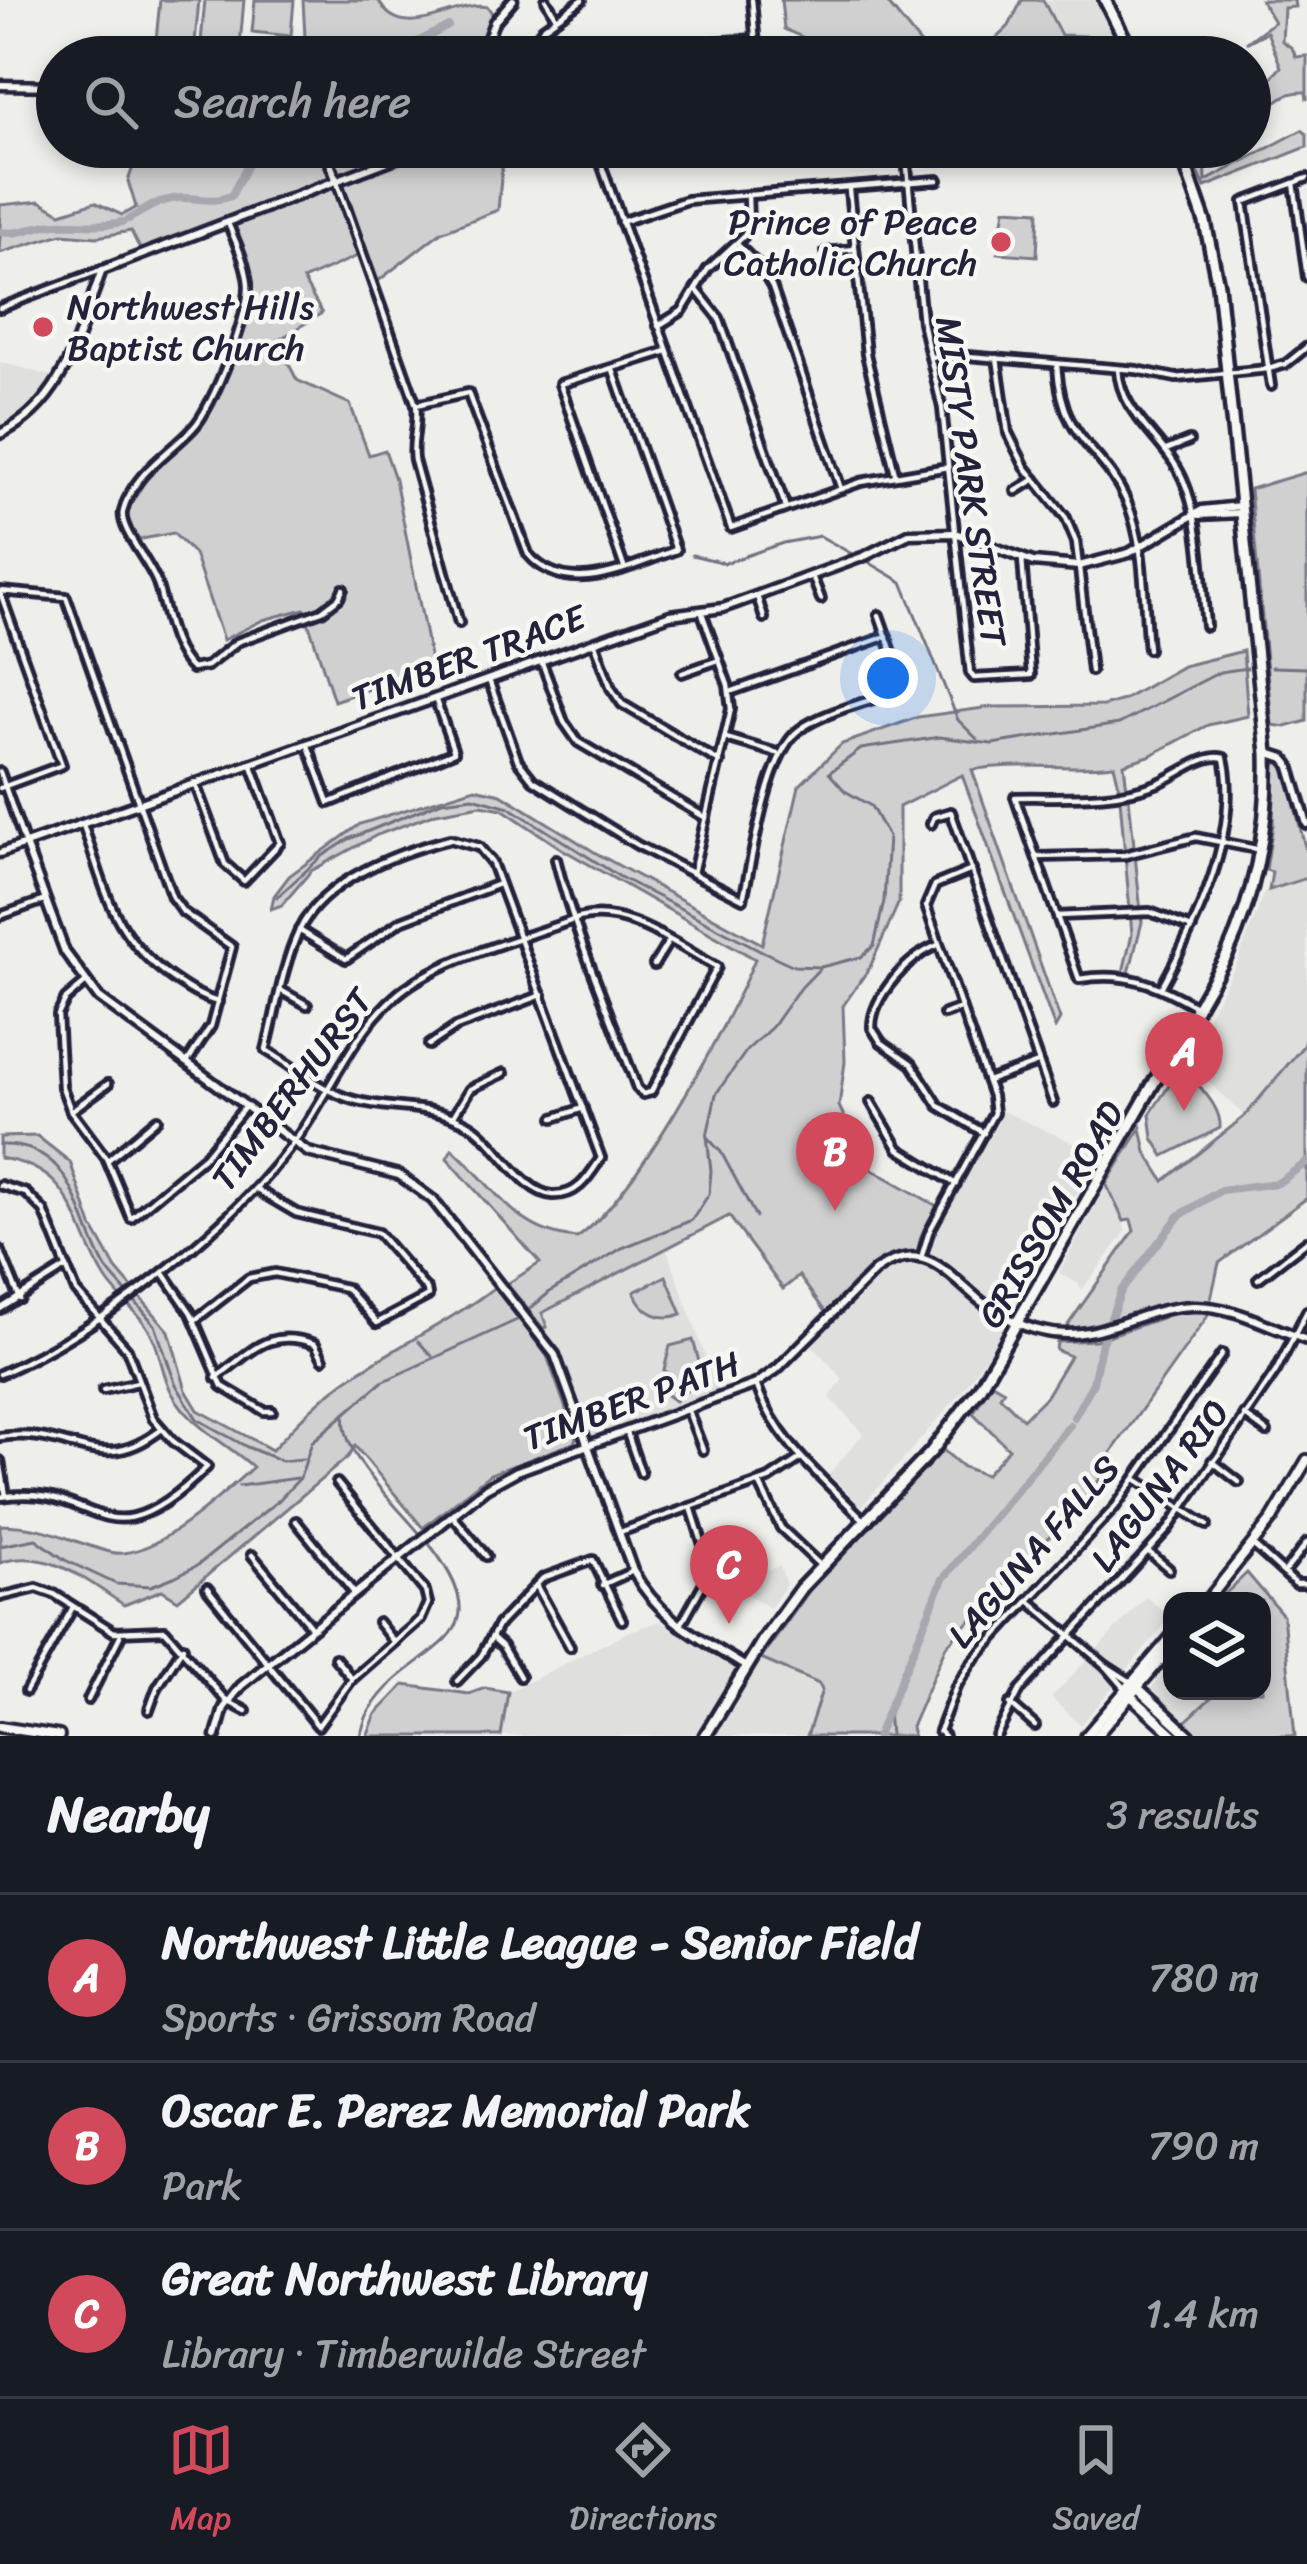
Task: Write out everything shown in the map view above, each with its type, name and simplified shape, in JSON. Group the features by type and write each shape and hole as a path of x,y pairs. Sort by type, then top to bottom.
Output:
{"main road":[{"path":"1105,0 1123,36"},
{"name":"GRISSOM ROAD","path":"705,1736 774,1624 821,1566 957,1420 1018,1323 1235,938 1262,850 1267,753 1216,267 1187,168"},
{"path":"1214,1592 1253,1545 1307,1460"},
{"path":"1096,1736 1163,1648"},
{"path":"1085,1736 1163,1656"},
{"path":"1132,1689 1175,1730 1190,1736"},
{"path":"0,1727 59,1736"}],"street":[{"path":"489,36 513,0"},
{"path":"546,0 556,16"},
{"path":"538,36 556,16 582,0"},
{"path":"752,0 755,36"},
{"path":"0,85 36,86"},
{"path":"332,168 416,405 414,460 459,623"},
{"path":"0,308 372,168"},
{"path":"603,168 731,528 896,473 949,466"},
{"name":"MISTY PARK STREET","path":"906,168 922,322 938,386 974,678 1031,675 1022,559"},
{"path":"1270,386 1244,202 1307,178"},
{"path":"621,222 687,200 938,180"},
{"path":"1294,183 1307,277"},
{"path":"849,189 866,354 875,406 896,473"},
{"path":"658,326 682,311 708,268 748,230 748,196"},
{"path":"228,223 247,278 242,325 200,420 148,469 126,506 124,520 154,574 179,651 192,669 207,666 237,642 322,610 343,589"},
{"path":"736,244 760,267 772,287 841,489"},
{"path":"826,252 854,249"},
{"path":"0,434 22,423 53,392 102,270"},
{"path":"696,289 719,318 786,508"},
{"path":"930,357 1118,368 1170,378 1268,369 1286,364 1307,347"},
{"path":"624,568 560,384 667,351"},
{"path":"997,358 1005,426 1035,479 1070,525 1091,671"},
{"path":"1057,363 1064,412 1125,497 1138,548 1148,649"},
{"path":"1118,368 1125,402 1166,450 1196,516 1206,626"},
{"path":"416,405 468,393 524,545 537,564 584,581 676,550 613,370"},
{"path":"1166,450 1189,441"},
{"path":"1016,491 1035,479"},
{"path":"955,533 1022,559 1079,566 1105,562 1138,548 1196,516 1240,509"},
{"name":"TIMBER TRACE","path":"0,853 670,615 701,612 757,596 865,556 899,536 955,533"},
{"path":"812,576 820,599"},
{"path":"3,787 62,765 0,592 66,597 177,905 232,947 208,1032 187,1063"},
{"path":"757,596 764,618"},
{"path":"692,874 731,709 730,692 701,612"},
{"path":"489,679 516,756 533,780 743,899 780,754 791,737 806,725 905,689 879,615"},
{"path":"730,692 887,636"},
{"path":"594,641 610,688 622,704 719,762"},
{"path":"541,660 564,722 578,742 706,818"},
{"path":"682,673 718,660"},
{"path":"307,743 328,803 454,752 434,698"},
{"path":"725,737 780,754"},
{"path":"1267,753 1289,764 1307,824"},
{"path":"1161,988 1204,901 1220,841 1226,761 1212,756 1161,783 1125,794 1015,797 1079,979 1118,975 1161,988 1198,1008"},
{"path":"195,783 225,864 244,881 280,843 251,763"},
{"path":"0,772 65,952 85,983 118,1013 293,1142 325,1159 382,1170 413,1182 433,1199 558,1362 633,1571 651,1601 680,1626 746,1667"},
{"path":"931,824 934,817 951,812 1053,1102"},
{"path":"82,824 128,940 192,992 218,1002"},
{"path":"1036,856 1125,854 1189,838 1262,850"},
{"path":"450,839 466,841 484,852 522,939 601,1158 579,1187 546,1194 527,1184 484,1135 453,1117 420,1107 358,1102 266,1050 299,930 316,906 361,875 450,839"},
{"path":"556,859 576,919"},
{"path":"972,870 942,881 930,892 926,906 995,1106 926,1238 921,1258 946,1269 979,1300 1018,1323 1061,1334 1102,1330 1165,1309 1216,1308 1307,1340"},
{"path":"299,930 346,959 401,921 500,884"},
{"path":"0,916 45,900"},
{"path":"1057,916 1150,911 1192,928"},
{"name":"TIMBERHURST","path":"0,1374 56,1346 228,1217 293,1142 374,1017 400,992 435,971 576,919 612,915 717,967 655,1086 644,1094 637,1088 576,919"},
{"path":"654,965 668,942"},
{"path":"939,945 910,962 876,1006 872,1028 880,1042 912,1064 939,1106 984,1133"},
{"path":"85,983 66,999 57,1019 62,1087 71,1111 107,1160 131,1219 205,1156 245,1107"},
{"path":"282,991 307,1005"},
{"path":"429,1045 456,1027 542,995"},
{"path":"944,1014 962,1007"},
{"path":"987,1081 1040,1063"},
{"path":"453,1117 470,1089 504,1073"},
{"path":"71,1111 108,1084"},
{"path":"871,1102 899,1149 956,1184"},
{"path":"554,1118 583,1108"},
{"path":"107,1160 157,1119"},
{"path":"0,1185 38,1202 82,1300 122,1340 162,1429 207,1467 156,1509 126,1520 108,1519 42,1496 3,1497 0,1461"},
{"path":"195,1320 249,1278 275,1273 346,1288 377,1324 429,1294 378,1233 296,1213 255,1189"},
{"path":"1258,1279 1307,1241"},
{"path":"0,1250 20,1299"},
{"name":"TIMBER PATH","path":"216,1736 228,1702 268,1664 497,1480 756,1384 776,1370 875,1271 896,1259 921,1258"},
{"path":"0,1310 67,1268"},
{"path":"162,1270 195,1320 216,1378 233,1396 272,1411"},
{"name":"LAGUNA RIO","path":"996,1736 1010,1704 1149,1552 1276,1371 1307,1311"},
{"path":"216,1378 276,1337 310,1342 323,1359"},
{"name":"LAGUNA FALLS","path":"942,1734 965,1671 1102,1522 1222,1354"},
{"path":"103,1390 138,1382"},
{"path":"756,1384 776,1427 865,1520"},
{"path":"688,1409 703,1450"},
{"path":"1244,1415 1268,1432"},
{"path":"0,1437 43,1436 114,1454 136,1448 162,1429"},
{"path":"627,1432 641,1473"},
{"path":"620,1532 759,1483 801,1458"},
{"path":"1212,1461 1238,1482"},
{"path":"1134,1478 1207,1525"},
{"path":"207,1588 318,1726 352,1678 424,1616 428,1603 425,1591 337,1483"},
{"path":"759,1483 781,1528 821,1566"},
{"path":"680,1626 711,1570 691,1507"},
{"path":"452,1515 486,1556"},
{"path":"296,1521 355,1594"},
{"path":"1286,1570 1307,1543"},
{"path":"1253,1545 1297,1584 1307,1584"},
{"path":"1149,1552 1169,1569"},
{"path":"252,1556 312,1628"},
{"path":"457,1681 481,1656 499,1624 543,1578 592,1560 622,1621"},
{"path":"602,1585 633,1571"},
{"path":"536,1585 570,1647"},
{"path":"0,1597 37,1588 121,1634 157,1628 170,1633 228,1702 246,1711"},
{"path":"1028,1600 1132,1689"},
{"path":"26,1691 74,1606"},
{"path":"378,1622 393,1641"},
{"path":"88,1700 121,1634"},
{"path":"492,1637 520,1677"},
{"path":"149,1710 183,1647"},
{"path":"335,1658 352,1678"},
{"path":"1010,1704 1035,1726"}],"shaded area":[{"path":"160,0 199,0 196,36 156,36"},
{"path":"205,0 244,0 241,36 202,36"},
{"path":"255,0 294,0 291,36 252,32"},
{"path":"303,0 378,0 401,20 475,7 488,7 493,15 484,36 305,36"},
{"path":"781,0 885,0 914,36 800,36 784,29"},
{"path":"1022,0 1043,0 1061,35 1084,36 999,36"},
{"path":"1045,0 1098,0 1117,36 1064,36"},
{"path":"1261,0 1294,0 1295,7 1284,8 1282,41 1296,57 1307,56 1307,100 1306,92 1296,93 1271,107 1271,79 1281,67 1271,36 1267,32 1255,36 1274,22"},
{"path":"1302,130 1307,134 1307,147 1271,161 1271,146"},
{"path":"133,168 502,168 498,210 441,232 373,285 362,254 303,280 322,313 277,341 297,380 350,404 369,455 385,450 395,479 432,667 334,701 304,609 263,620 223,640 194,554 173,533 137,540 126,513 152,469 203,421 255,300 228,223 143,255 131,231 97,237 62,234 0,253 0,205 40,201 61,213 95,202 122,215 136,207 128,181"},
{"path":"1196,168 1206,168 1206,181 1230,168 1253,168 1205,187"},
{"path":"1005,209 1039,211 1037,256 998,253"},
{"path":"0,362 55,377 32,408 0,430"},
{"path":"1307,472 1307,721 1286,727 1272,725 1250,489"},
{"path":"1243,651 1248,716 1208,725 1124,764 1127,789 1120,790 1114,765 972,770 1060,1019 1055,1028 962,775 899,807 899,902 870,967 843,1006 845,1062 839,1106 868,1167 937,1206 917,1253 877,1264 826,1313 799,1276 783,1289 729,1216 542,1313 547,1327 543,1328 507,1284 540,1263 447,1158 452,1149 507,1206 537,1227 577,1238 600,1217 651,1150 702,1066 755,959 562,849 502,809 481,805 436,813 377,835 311,871 282,905 271,909 289,876 360,824 475,788 501,794 596,853 762,944 799,786 842,744 918,717 991,707 1103,706 1183,666"},
{"path":"1279,762 1286,771 1307,855 1307,878 1269,890 1272,872 1266,870 1275,765"},
{"path":"1129,798 1142,922 1129,973 1123,972 1132,934 1120,799"},
{"path":"1307,878 1307,1032 1303,1046 1245,1116 1184,1059 1237,963 1265,891"},
{"path":"1307,1032 1307,1198 1219,1263 1207,1317 1111,1453 1114,1457 1090,1494 946,1646 911,1727 913,1736 807,1736 822,1690 819,1684 761,1659 810,1590 943,1450 963,1467 985,1475 1009,1449 973,1413 992,1383 1004,1390 1000,1396 1023,1419 1046,1396 1070,1356 1056,1350 1057,1342 1096,1340 1164,1317 1166,1304 1101,1326 1070,1329 1068,1325 1134,1231 1106,1184 1141,1128 1146,1152 1164,1181 1245,1116 1303,1046"},
{"path":"1187,1071 1214,1105 1220,1128 1164,1156 1153,1138 1150,1114 1175,1077"},
{"path":"1000,1110 1099,1154 1010,1311 979,1293 951,1265 928,1254 931,1240 998,1123"},
{"path":"37,1136 70,1162 92,1226 116,1269 169,1331 186,1390 198,1410 272,1450 345,1381 495,1287 547,1356 576,1437 574,1443 490,1474 423,1528 355,1446 348,1457 178,1600 162,1590 124,1605 50,1563 17,1559 0,1563 0,1525 46,1531 110,1552 146,1547 186,1523 253,1467 180,1405 150,1332 108,1282 60,1188 26,1165 0,1158 0,1137"},
{"path":"1106,1184 1126,1232 1082,1290 1059,1273"},
{"path":"666,1247 718,1391 593,1437 563,1356 543,1328 542,1313"},
{"path":"911,1263 945,1274 1006,1327 961,1393 862,1506 829,1474 863,1434 830,1397 843,1379 810,1343 890,1266"},
{"path":"666,1276 682,1314 654,1314 634,1292"},
{"path":"693,1340 703,1376 675,1401 660,1390 668,1373 664,1370 670,1346"},
{"path":"780,1566 786,1585 770,1608 744,1592 758,1573"},
{"path":"1247,1573 1263,1592 1227,1592"},
{"path":"1146,1597 1163,1611 1163,1627 1081,1725 1051,1698"},
{"path":"1271,1601 1283,1615 1295,1736 1197,1736 1185,1722 1208,1700 1271,1700"},
{"path":"660,1621 749,1676 761,1659 828,1685 810,1736 501,1736 508,1692"},
{"path":"1163,1672 1163,1700 1208,1700 1185,1722 1151,1689"},
{"path":"404,1685 469,1694 485,1688 508,1692 501,1736 367,1736 376,1714"}],"waterway":[{"path":"429,36 448,26"},
{"path":"129,219 168,200 231,196 246,168"},
{"path":"0,232 123,222"},
{"path":"692,555 725,563 820,536 852,554"},
{"path":"870,563 902,582 958,720 977,739"},
{"path":"1272,667 1307,668"},
{"path":"0,1546 36,1539 65,1560 116,1584 151,1586 174,1577 198,1565 279,1500 300,1478 312,1442 382,1382 517,1320 551,1291 622,1248 692,1220 709,1194 707,1136 716,1094 747,1050 821,967 861,957 874,946 884,901 888,837 871,806 845,791 829,773 861,749 940,737 992,744 1119,724 1220,672 1247,668"},
{"path":"277,897 349,839 442,801 473,797 509,807 620,877 762,951 794,966 821,967"},
{"path":"707,1137 721,1152 756,1217"},
{"path":"0,1145 45,1156 59,1170 106,1268 125,1291"},
{"path":"1074,1417 1093,1383 1121,1291 1179,1216 1221,1190 1278,1183 1307,1162"},
{"path":"133,1299 155,1325 175,1383 197,1419 282,1461 303,1459"},
{"path":"418,1341 432,1356"},
{"path":"345,1413 345,1428 359,1461 420,1534"},
{"path":"877,1736 943,1579 1070,1425"},
{"path":"239,1486 297,1478"},
{"path":"360,1736 368,1713 388,1687 446,1639 457,1623 460,1603 451,1576 427,1541"},
{"path":"888,1708 890,1736"}],"place":[{"name":"Prince of Peace Catholic Church","path":"1001,242"},
{"name":"Northwest Hills Baptist Church","path":"43,327"},
{"name":"Northwest Little League - Senior Field","path":"1184,1111"},
{"name":"Oscar E. Perez Memorial Park","path":"835,1211"},
{"name":"Great Northwest Library","path":"729,1624"}]}
